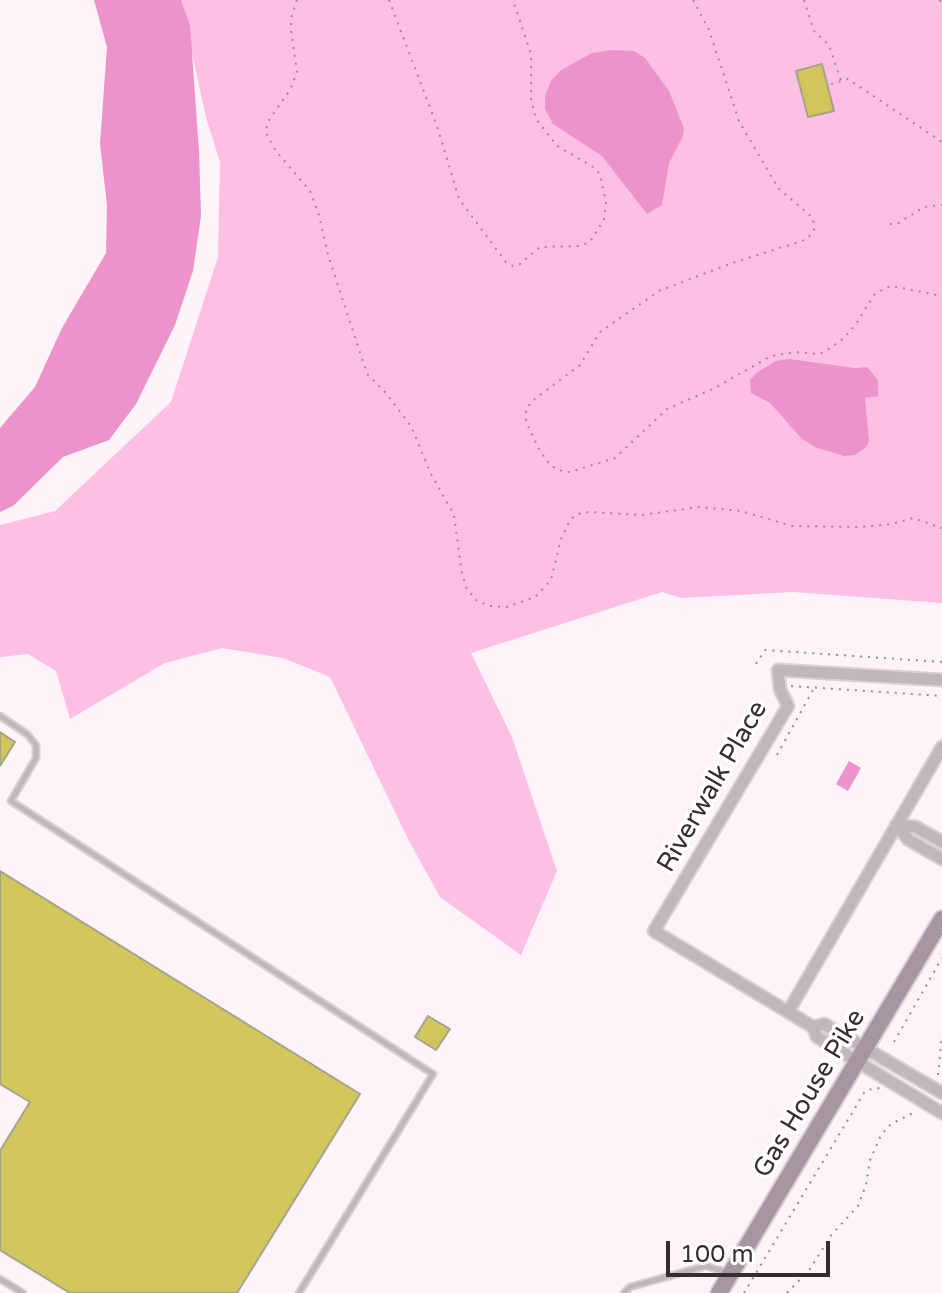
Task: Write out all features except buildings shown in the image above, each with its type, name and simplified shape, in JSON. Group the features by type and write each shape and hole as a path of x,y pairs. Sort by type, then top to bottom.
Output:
{"main road":[{"name":"Gas House Pike","path":"719,1293 942,919"}],"street":[{"name":"Riverwalk Place","path":"862,1055 817,1037 813,1027 654,931 788,706 780,689 778,670 942,680"},
{"path":"788,1012 942,747"},
{"path":"896,825 916,827 942,842"},
{"path":"896,825 909,840 942,859"},
{"path":"862,1055 942,1093"},
{"path":"862,1055 942,1113"}],"lane":[{"path":"0,716 27,734 36,745 36,758 11,801 433,1074 299,1293"},
{"path":"624,1293 630,1287 706,1266 730,1274"},
{"path":"0,1279 23,1293"}],"path":[{"path":"297,0 291,18 297,72 290,90 267,123 266,133 276,151 310,191 368,375 411,426 431,474 454,515 462,574 467,589 477,601 507,607 535,597 551,580 561,539 570,520 577,514 589,512 642,515 699,507 741,511 792,526 861,527 913,518 942,528"},
{"path":"389,0 437,126 459,199 506,262 513,266 540,247 579,246 590,242 604,219 606,203 600,174 557,146 536,119 531,99 531,54 513,0"},
{"path":"693,0 709,30 739,121 778,188 813,218 814,230 802,241 659,291 600,332 580,365 532,401 526,409 529,431 551,466 570,472 615,458 667,409 715,388 771,356 795,352 819,354 829,349 844,338 874,295 885,288 899,287 942,296"},
{"path":"804,0 814,31 829,45 841,82"},
{"path":"940,0 942,5"},
{"path":"831,84 848,79 942,142"},
{"path":"890,224 897,224 924,207 942,205"},
{"path":"756,664 765,650 942,662"},
{"path":"788,686 942,696"},
{"path":"777,755 814,688"},
{"path":"894,1042 942,958"},
{"path":"936,1080 942,1035"},
{"path":"744,1293 864,1093 870,1088 886,1090"},
{"path":"787,1293 810,1269 832,1234 858,1206 866,1185 870,1160 881,1135 891,1124 908,1117 917,1109"}],"shaded area":[{"path":"94,0 181,0 190,25 199,151 201,216 193,271 175,325 136,404 109,440 63,457 13,506 0,512 0,428 35,387 62,328 106,253 107,205 100,144 107,47"},
{"path":"180,0 942,0 942,603 793,592 681,598 662,592 471,653 512,737 557,871 521,955 440,897 409,841 330,677 283,658 222,648 165,663 70,719 56,671 28,654 0,657 0,525 55,511 171,402 218,257 220,162 207,121"},
{"path":"634,51 645,58 669,91 684,128 669,163 662,205 647,214 602,156 553,124 545,109 545,96 551,81 561,70 592,53"},
{"path":"789,359 867,367 878,380 878,396 865,398 869,441 866,447 855,455 844,456 815,447 802,439 770,403 751,393 750,380 758,372 776,361"},
{"path":"849,761 861,768 848,791 836,784"}]}
